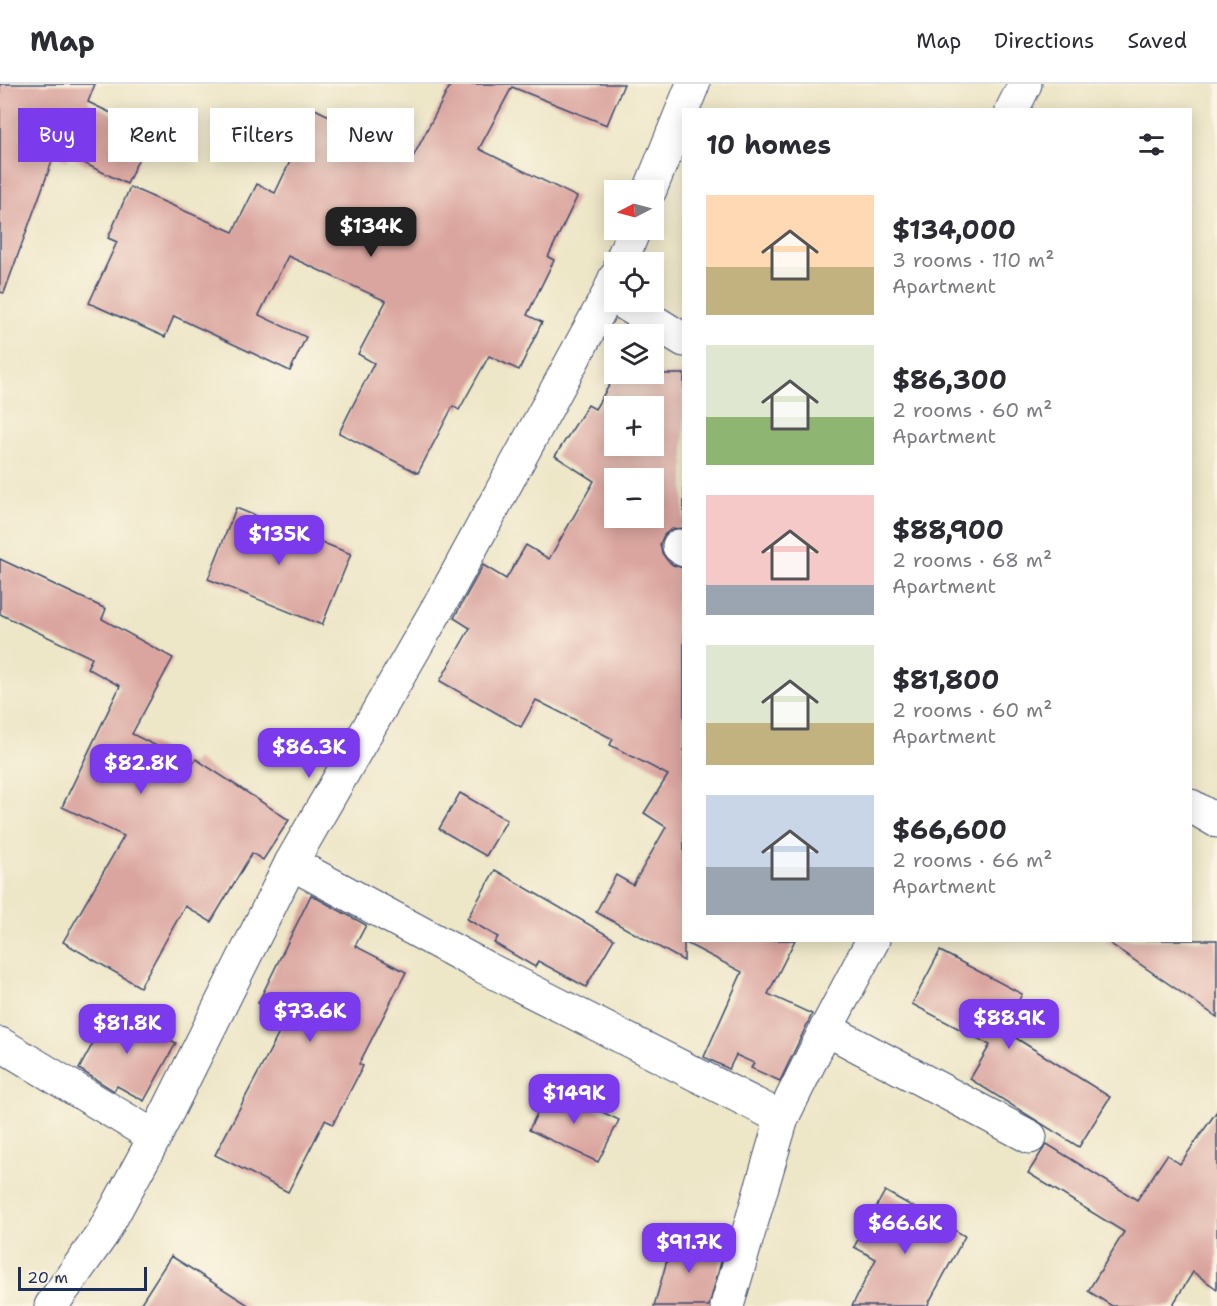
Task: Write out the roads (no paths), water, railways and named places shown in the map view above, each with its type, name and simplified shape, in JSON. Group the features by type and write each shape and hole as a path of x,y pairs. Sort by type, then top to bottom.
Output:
{"street":[{"path":"683,108 693,84"},
{"path":"1013,108 1025,84"},
{"path":"654,180 682,111"},
{"path":"51,1306 103,1233 155,1137 291,863 604,312"},
{"path":"644,312 682,339"},
{"path":"1192,807 1217,821"},
{"path":"291,863 484,967 782,1118"},
{"path":"727,1306 782,1118 872,942"},
{"path":"826,1029 1030,1137"},
{"path":"0,1044 155,1137"}]}
